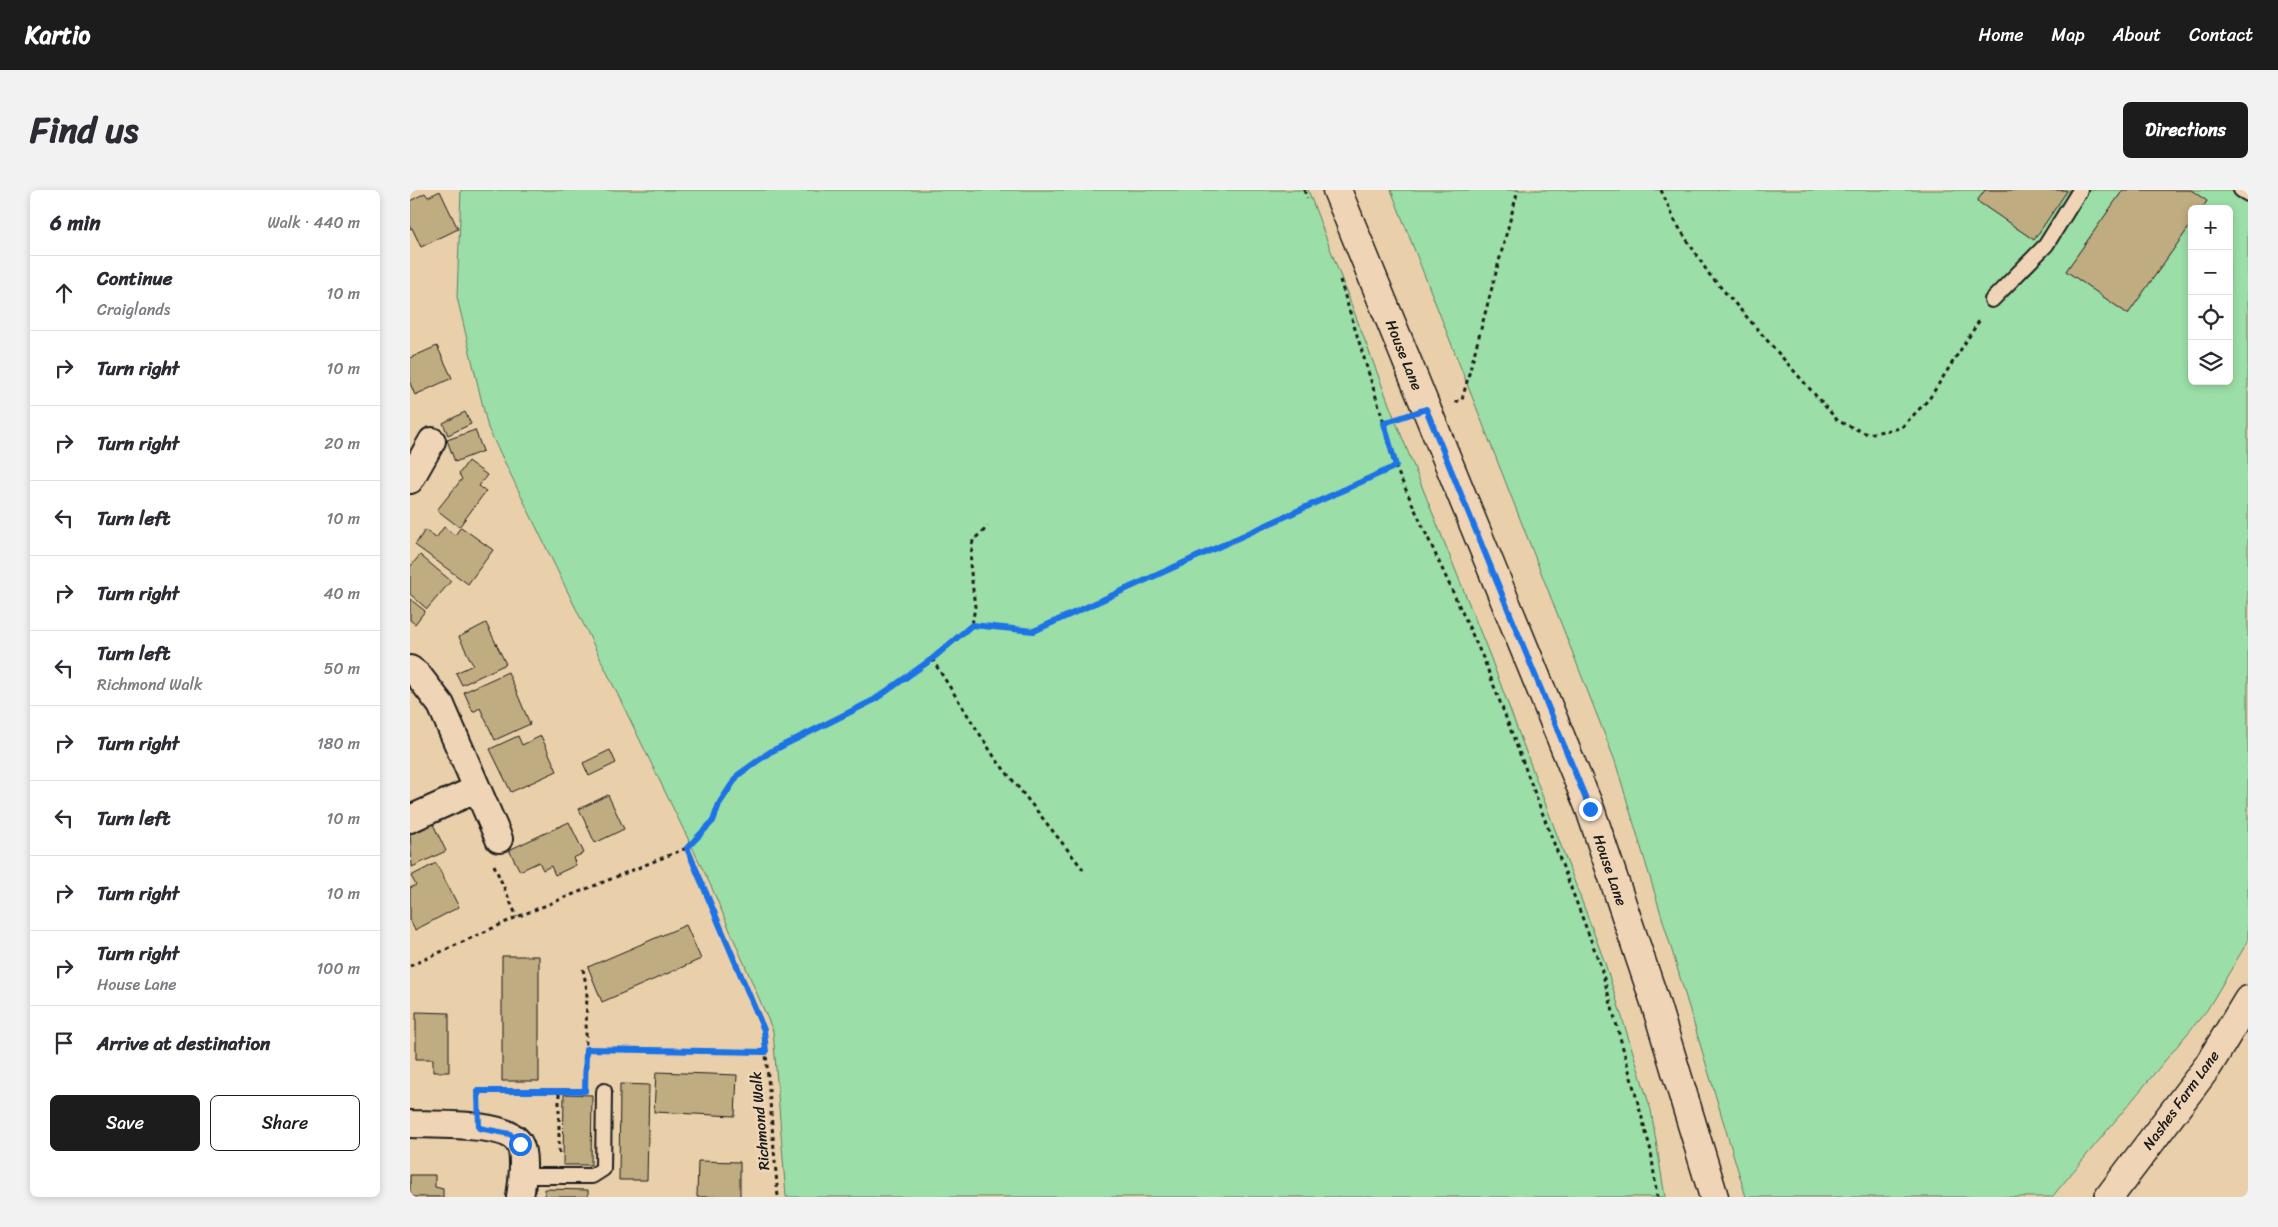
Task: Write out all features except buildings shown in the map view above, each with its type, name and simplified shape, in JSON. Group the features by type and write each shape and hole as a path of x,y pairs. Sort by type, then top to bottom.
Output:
{"street":[{"name":"House Lane","path":"1337,190 1590,809 1654,999 1714,1197"},
{"path":"410,480 432,441"},
{"path":"410,669 418,674 441,705 476,790 499,839"},
{"path":"410,818 476,790"},
{"name":"Nashes Farm Lane","path":"2109,1197 2208,1066 2248,1000"},
{"path":"410,1124 479,1128 510,1134 520,1144 522,1187"}],"lane":[{"path":"1992,300 2046,245 2080,190"},
{"path":"2241,190 2248,194"},
{"path":"522,1187 558,1176 592,1176 603,1169 604,1091"}],"path":[{"path":"1304,190 1308,199"},
{"path":"1384,423 1426,409 1462,400 1518,190"},
{"path":"1661,190 1676,223 1709,274 1838,421 1867,434 1901,428 1929,399 1992,300"},
{"path":"1338,273 1396,466 1484,660 1600,964 1651,1151 1657,1197"},
{"path":"972,625 1034,631 1396,466"},
{"path":"410,966 517,917 687,848 713,821 719,804 738,775 770,752 874,700 932,659 972,625 975,607 970,564 973,540 988,527"},
{"path":"932,659 995,758 1086,873"},
{"path":"499,839 493,864 517,917"},
{"name":"Richmond Walk","path":"687,848 764,1030 778,1197"},
{"path":"479,1128 478,1091 585,1091 587,990 582,969"},
{"path":"586,1049 766,1052"},
{"path":"558,1176 559,1091"}],"green space":[{"path":"461,190 1308,190 1392,412 1490,656 1605,963 1651,1110 1665,1197 786,1197 773,1031 711,886 488,428 457,297"},
{"path":"1391,190 2248,190 2248,941 2207,1010 2052,1197 1746,1197 1615,761"}],"route":[{"path":"520,1144 510,1134 487,1128 479,1128 478,1091 585,1091 586,1049 766,1052 764,1030 687,848 713,821 719,804 738,775 770,752 874,700 932,659 972,625 1034,631 1396,466 1384,423 1426,409 1590,809"}]}
